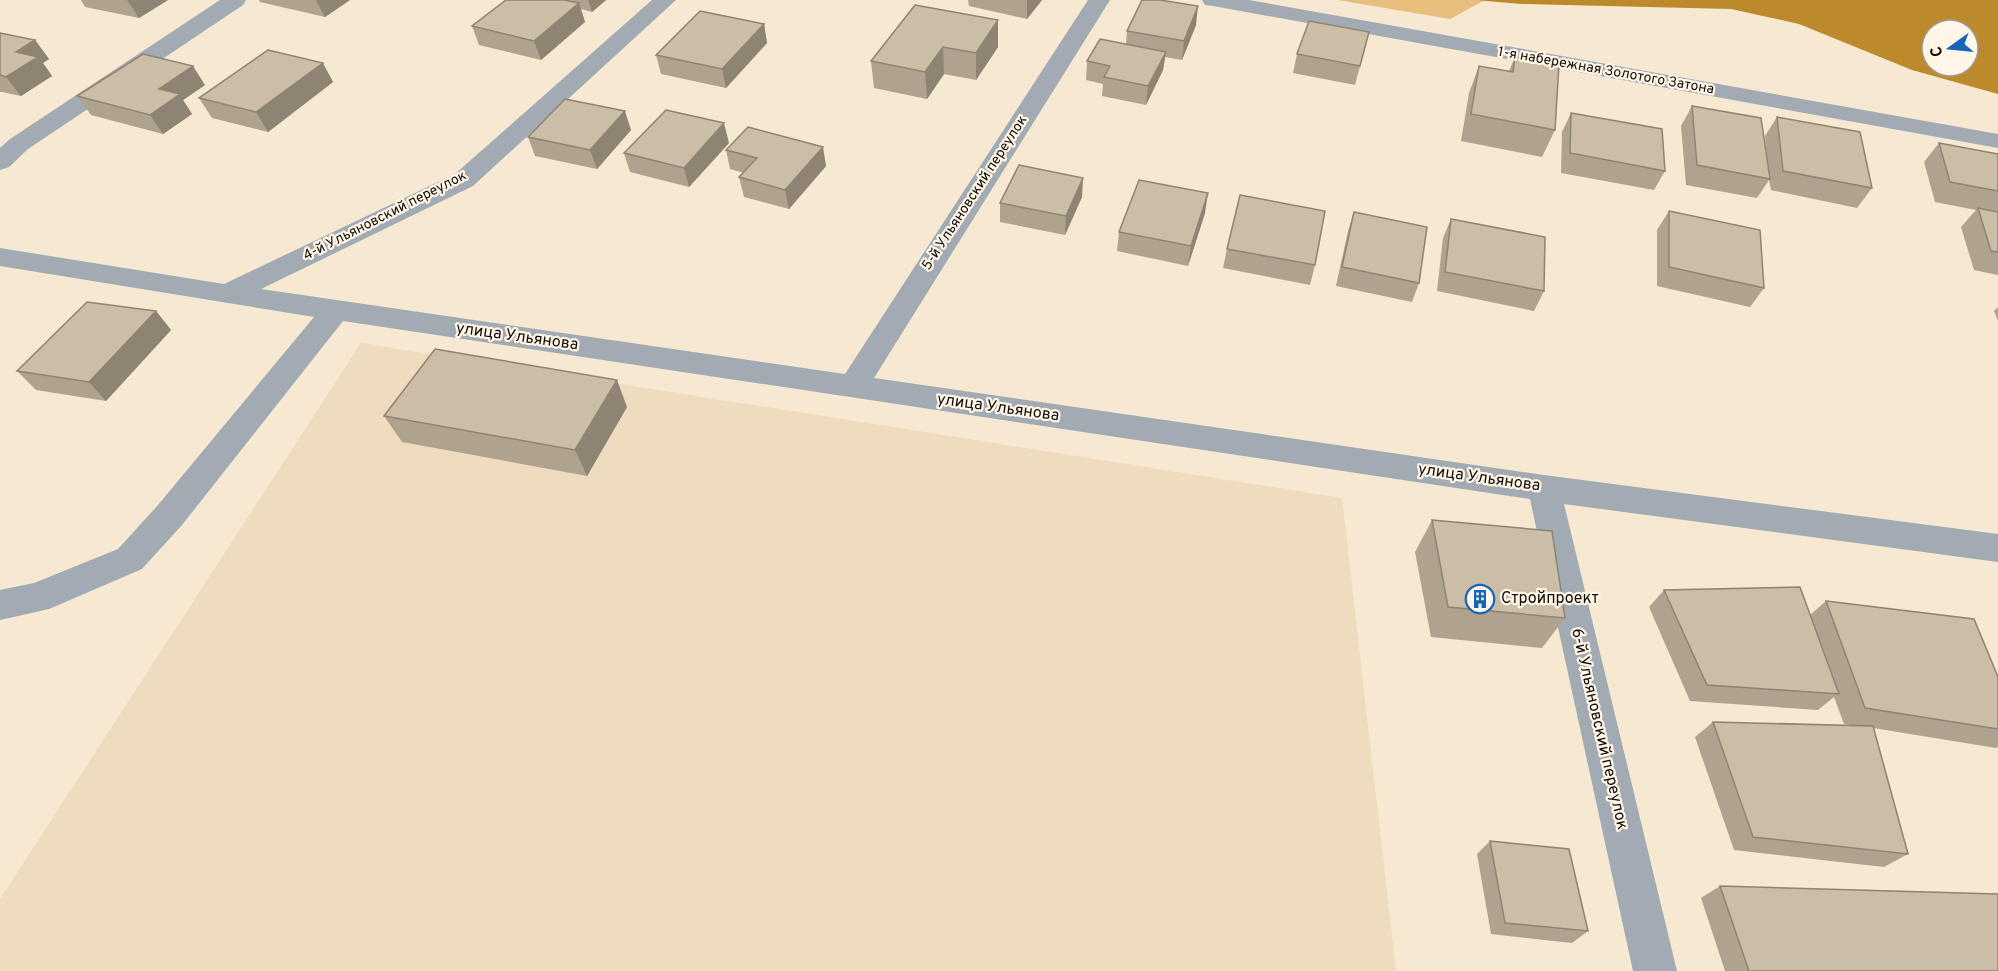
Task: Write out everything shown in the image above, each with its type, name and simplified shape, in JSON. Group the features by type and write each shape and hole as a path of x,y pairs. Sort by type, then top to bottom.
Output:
{"street":[{"path":"0,162 19,144 235,0"},
{"name":"4-й Ульяновский переулок","path":"227,294 464,180 665,0"},
{"name":"5-й Ульяновский переулок","path":"852,387 1099,0"},
{"name":"1-я набережная Золотого Затона","path":"1214,0 1998,141"},
{"name":"улица Ульянова","path":"0,257 227,294 1544,488 1998,548"},
{"path":"0,605 36,598 129,559 170,515 336,310"},
{"name":"6-й Ульяновский переулок","path":"1544,488 1655,971"}],"shaded area":[{"path":"1338,0 1474,0 1483,1 1450,19"},
{"path":"1474,0 1998,0 1998,94 1941,78 1980,78 1980,18 1920,18 1920,72 1799,24 1731,9 1522,4"},
{"path":"361,343 1342,498 1396,971 0,971 0,899"}],"building":[{"path":"506,0 564,0 579,3 534,41 472,26"},
{"path":"1142,0 1160,0 1198,6 1184,41 1127,31"},
{"path":"915,5 998,20 976,53 943,47 925,72 871,61"},
{"path":"700,11 764,24 722,69 656,55"},
{"path":"1309,21 1369,32 1360,66 1297,54"},
{"path":"0,33 35,40 16,52 38,57 6,77 0,75"},
{"path":"1100,39 1166,52 1148,86 1104,77 1110,66 1087,61"},
{"path":"268,50 323,63 256,112 199,98"},
{"path":"143,54 193,66 159,89 180,94 150,115 77,96"},
{"path":"1515,57 1559,65 1555,130 1471,114 1479,66 1513,72"},
{"path":"565,99 625,111 590,150 528,137"},
{"path":"1692,106 1761,118 1770,179 1697,165"},
{"path":"666,110 724,123 684,168 624,153"},
{"path":"1571,113 1662,129 1665,171 1570,153"},
{"path":"1777,117 1860,132 1872,188 1783,171"},
{"path":"748,127 823,147 785,190 739,177 757,158 726,150"},
{"path":"1939,143 1998,154 1998,191 1950,182"},
{"path":"1019,165 1083,178 1066,216 1000,203"},
{"path":"1139,180 1208,193 1191,246 1119,232"},
{"path":"1240,195 1325,211 1315,265 1227,249"},
{"path":"1978,208 1998,212 1998,252 1991,251"},
{"path":"1669,211 1760,230 1764,288 1669,267"},
{"path":"1354,212 1427,227 1419,283 1342,267"},
{"path":"1451,219 1545,237 1544,291 1445,272"},
{"path":"87,302 156,311 89,382 17,371"},
{"path":"435,349 617,380 575,450 384,416"},
{"path":"1432,520 1552,531 1565,618 1448,607"},
{"path":"1800,587 1839,694 1707,685 1664,590"},
{"path":"1826,601 1974,619 1998,677 1998,729 1865,708"},
{"path":"1713,722 1873,726 1908,854 1753,837"},
{"path":"1490,841 1569,849 1588,931 1505,923"},
{"path":"1720,886 1998,894 1998,971 1749,971"}],"place":[{"name":"Стройпроект","path":"1480,599"}]}
